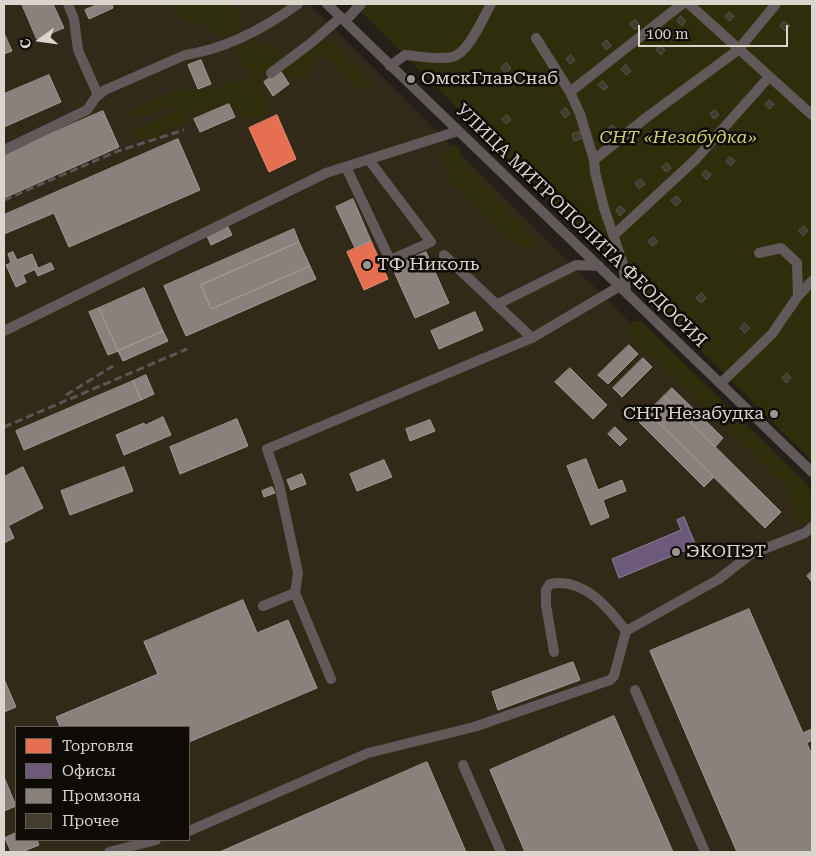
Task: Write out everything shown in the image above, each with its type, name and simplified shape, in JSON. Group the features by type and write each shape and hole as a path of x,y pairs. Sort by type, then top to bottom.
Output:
{"street":[{"path":"68,4 74,19 78,50 98,95"},
{"path":"4,150 87,110 98,95 105,90 185,55 227,44 282,15 298,4"},
{"name":"УЛИЦА МИТРОПОЛИТА ФЕОДОСИЯ","path":"327,4 812,472"},
{"path":"271,73 361,4"},
{"path":"390,66 405,55 455,57 464,51 491,4"},
{"path":"570,92 682,4"},
{"path":"689,4 812,115"},
{"path":"594,160 647,117 738,50 776,4"},
{"path":"331,680 295,593 298,574 279,484 267,449 532,338 623,289 623,264 604,208 594,160 580,114 570,92 536,38"},
{"path":"614,235 696,159 769,77"},
{"path":"4,331 326,173 458,131"},
{"path":"346,167 390,260 431,242 368,160"},
{"path":"759,253 781,248 797,262 798,296"},
{"path":"444,255 532,338"},
{"path":"496,305 576,266 599,266"},
{"path":"721,383 772,334 798,296 812,281"},
{"path":"190,831 368,753 474,727 610,680 614,676 626,631 719,579 751,554 805,533 812,527"},
{"path":"554,652 546,605 546,590 550,584 561,582 577,586 611,610 626,631"},
{"path":"263,606 295,593"},
{"path":"635,690 705,852"},
{"path":"463,765 501,852"},
{"path":"109,852 152,841"}],"shaded area":[{"path":"4,4 309,4 812,503 812,852 4,852"}],"green space":[{"path":"170,4 232,4 241,22 239,29 231,36 224,37 213,32 204,23 190,26 175,14"},
{"name":"СНТ «Незабудка»","path":"353,4 812,4 812,461"},
{"path":"328,39 372,82 369,88 360,90 334,64 320,56 312,63 306,77 299,79 290,77 277,68 271,68 261,80 270,106 266,114 253,118 244,117 237,112 230,101 189,116 184,123 158,136 139,140 131,136 136,128 176,111 173,106 144,116 127,118 130,111 177,91 192,88 208,90 220,87 228,82 245,80 249,70 241,66 237,55 240,47 255,40 273,47 288,60 319,42"},
{"path":"455,145 461,150 460,158 537,241 536,247 524,247 512,241 449,180 443,160 443,153"},
{"path":"635,321 641,321 807,484 812,494 813,505 811,514 806,522 798,526 794,520 785,486 628,334 627,326"}],"building: Торговля":[{"path":"277,115 296,159 269,172 249,128"},
{"name":"ТФ Николь","path":"371,241 388,279 364,290 347,252"}],"building: Офисы":[{"path":"684,517 696,546 619,578 612,559 681,530 677,520"}],"building: Промзона":[{"path":"22,4 53,4 64,28 37,39"},
{"path":"99,4 112,4 113,8 89,19 85,10"},
{"path":"4,33 12,51 4,54"},
{"path":"201,60 211,84 198,89 188,65"},
{"path":"280,70 289,84 273,96 264,82"},
{"path":"49,75 61,102 4,127 4,94"},
{"path":"229,104 235,117 200,132 194,119"},
{"path":"103,111 119,147 4,198 4,154"},
{"path":"178,139 200,190 69,247 54,213 4,234 4,215"},
{"path":"353,199 371,241 355,248 336,207"},
{"path":"228,227 232,235 211,245 207,236"},
{"path":"294,229 299,242 201,285 211,309 310,266 316,279 186,336 164,286"},
{"path":"299,242 310,266 211,309 201,285"},
{"path":"13,252 17,260 32,254 38,268 23,275 26,282 16,287 6,265 11,263 8,254"},
{"path":"426,252 449,303 415,318 392,267"},
{"path":"51,263 54,269 38,276 35,270"},
{"path":"144,288 163,331 118,351 99,308"},
{"path":"99,308 118,351 108,355 89,312"},
{"path":"475,312 483,330 439,349 431,331"},
{"path":"163,331 168,341 123,361 118,351"},
{"path":"629,345 638,354 608,384 598,375"},
{"path":"643,358 652,367 622,397 613,388"},
{"path":"570,368 607,405 593,419 555,382"},
{"path":"146,375 154,394 141,400 133,381"},
{"path":"133,381 141,400 24,450 16,431"},
{"path":"672,388 723,438 715,447 664,396"},
{"path":"664,396 781,512 765,528 648,412"},
{"path":"648,412 714,477 704,487 639,422"},
{"path":"163,417 171,435 124,455 116,435"},
{"path":"237,419 248,446 180,474 170,447"},
{"path":"430,420 435,431 410,441 406,429"},
{"path":"615,427 627,439 620,446 608,434"},
{"path":"586,459 598,490 622,480 626,491 603,500 609,517 591,525 567,466"},
{"path":"384,460 392,477 357,491 350,474"},
{"path":"23,467 43,508 4,528 4,477"},
{"path":"124,467 133,491 70,515 61,491"},
{"path":"302,474 306,484 291,490 287,480"},
{"path":"272,487 275,493 264,497 262,491"},
{"path":"9,527 14,538 4,543 4,530"},
{"path":"812,571 812,582 807,576"},
{"path":"243,600 257,633 288,620 317,688 190,742 190,726 60,726 56,717 158,674 144,642"},
{"path":"749,609 803,733 812,729 812,740 807,743 812,756 812,852 737,852 650,651"},
{"path":"573,662 580,680 498,710 492,692"},
{"path":"4,679 16,707 4,712"},
{"path":"614,716 673,852 525,852 490,770"},
{"path":"427,762 466,852 220,852"},
{"path":"4,777 15,806 4,811"},
{"path":"15,833 15,841 37,841 39,845 22,852 11,852 5,838"}],"building: Прочее":[{"path":"729,12 734,16 730,21 725,17"},
{"path":"681,16 686,21 682,26 677,21"},
{"path":"636,20 640,26 635,30 630,24"},
{"path":"784,21 790,26 785,31 780,26"},
{"path":"607,40 611,46 606,50 602,44"},
{"path":"660,45 665,50 661,55 656,50"},
{"path":"571,55 575,60 570,64 566,59"},
{"path":"507,63 511,69 505,73 501,67"},
{"path":"626,65 631,71 626,75 621,69"},
{"path":"475,72 479,77 474,81 470,76"},
{"path":"550,73 554,78 549,82 545,77"},
{"path":"603,81 608,87 603,90 598,85"},
{"path":"769,100 774,104 770,109 765,105"},
{"path":"566,108 570,114 565,118 561,112"},
{"path":"715,110 719,115 714,119 710,114"},
{"path":"507,115 511,120 506,124 502,119"},
{"path":"613,125 617,130 612,134 608,129"},
{"path":"579,132 581,139 574,141 572,134"},
{"path":"730,157 735,161 731,166 726,162"},
{"path":"667,163 671,168 666,172 662,167"},
{"path":"706,170 711,174 707,180 702,175"},
{"path":"641,179 645,184 639,189 635,183"},
{"path":"677,196 681,201 676,206 671,201"},
{"path":"621,206 625,211 620,216 616,210"},
{"path":"804,226 808,231 803,236 799,231"},
{"path":"654,237 658,242 652,246 648,241"},
{"path":"702,293 706,298 701,303 696,298"},
{"path":"745,323 750,328 745,333 740,328"},
{"path":"787,373 791,378 786,383 782,378"}],"railway":[{"path":"4,200 118,151 184,130"},
{"path":"4,427 187,349"},
{"path":"66,395 113,366"}],"place":[{"name":"ОмскГлавСнаб","path":"411,79"},
{"name":"ТФ Николь","path":"367,265"},
{"name":"СНТ Незабудка","path":"774,414"},
{"name":"ЭКОПЭТ","path":"676,552"}]}
